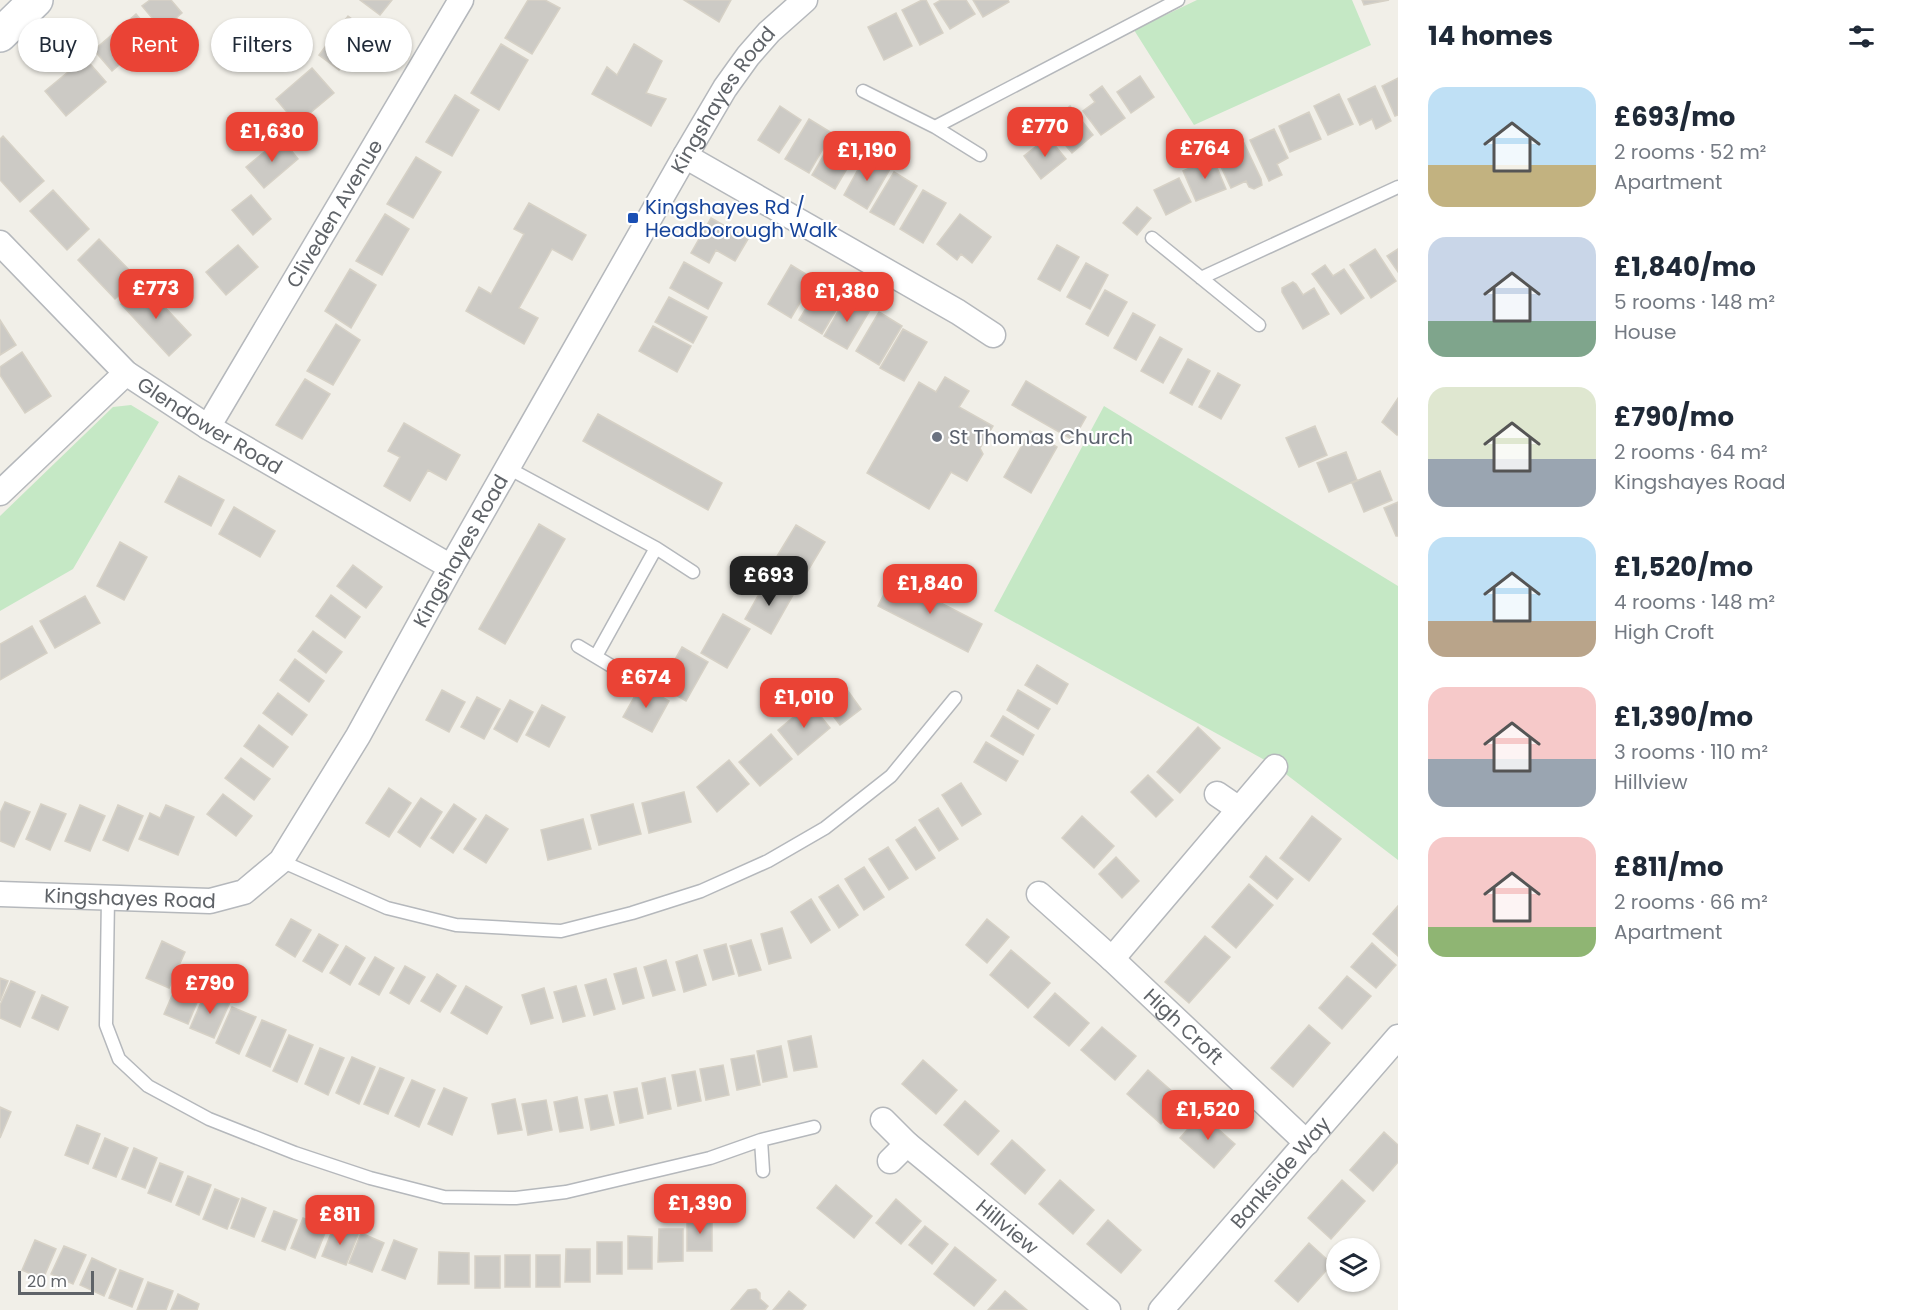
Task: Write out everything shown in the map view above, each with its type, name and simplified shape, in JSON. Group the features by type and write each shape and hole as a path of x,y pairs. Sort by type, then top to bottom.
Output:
{"street":[{"path":"0,35 36,0"},
{"name":"Cliveden Avenue","path":"208,427 461,0"},
{"name":"Kingshayes Road","path":"0,894 210,901 244,892 281,861 352,746 451,567 725,88 768,32 805,0"},
{"path":"685,156 993,334"},
{"name":"Glendower Road","path":"0,243 126,373 208,427 451,567"},
{"path":"0,493 126,373"},
{"path":"1112,959 1275,767"},
{"path":"1217,794 1239,809"},
{"name":"High Croft","path":"1039,894 1112,959 1307,1143"},
{"name":"Bankside Way","path":"1161,1310 1398,1037"},
{"name":"Hillview","path":"883,1120 907,1144 1108,1310"},
{"path":"890,1161 907,1144"}],"lane":[{"path":"936,127 1178,0"},
{"path":"863,91 936,127 980,155"},
{"path":"1201,278 1398,187"},
{"path":"1152,238 1259,326"},
{"path":"508,468 656,548 693,572"},
{"path":"596,656 656,548"},
{"path":"578,646 613,667"},
{"path":"281,861 387,908 456,925 561,932 701,891 768,861 825,828 891,776 955,698"},
{"path":"108,898 106,1025 119,1059 148,1086 199,1113 296,1153 370,1178 444,1197 516,1198 566,1192 710,1158 761,1140 814,1128"},
{"path":"761,1140 763,1171"}],"green space":[{"path":"1197,0 1352,0 1371,45 1194,125 1134,30"},
{"path":"131,405 159,422 73,569 0,611 0,516 113,407"},
{"path":"1104,406 1398,586 1398,860 1274,765 994,611"}],"building":[{"path":"150,0 171,0 182,13 176,18 152,18 142,6"},
{"path":"360,0 392,0 380,15"},
{"path":"528,0 545,0 560,8 532,54 505,38"},
{"path":"684,0 731,0 719,22"},
{"path":"926,0 943,33 920,45 902,10"},
{"path":"941,0 966,0 975,14 950,29 934,4"},
{"path":"973,0 1008,0 1009,2 983,17"},
{"path":"1362,0 1389,0 1364,5"},
{"path":"896,13 912,46 884,60 868,27"},
{"path":"110,36 110,69 98,55 98,47"},
{"path":"501,44 528,60 499,110 471,93"},
{"path":"634,44 662,61 646,93 666,99 651,126 592,94 607,67 617,75"},
{"path":"325,47 325,60 319,55"},
{"path":"313,69 334,93 297,124 276,99 307,72 313,72"},
{"path":"68,72 97,72 106,82 66,116 45,91"},
{"path":"1140,76 1154,97 1131,113 1117,92"},
{"path":"1398,78 1398,115 1395,116 1382,86"},
{"path":"1102,86 1125,118 1101,135 1083,111 1095,102 1090,95"},
{"path":"1375,86 1391,121 1376,129 1372,119 1360,125 1348,99"},
{"path":"1339,94 1353,124 1328,135 1314,106"},
{"path":"455,95 479,110 452,156 426,142"},
{"path":"780,106 801,120 779,153 758,140"},
{"path":"1070,106 1093,135 1072,153 1048,124"},
{"path":"1309,112 1321,139 1290,152 1279,126"},
{"path":"809,119 832,133 809,173 785,159"},
{"path":"1274,129 1288,158 1277,164 1282,175 1269,181 1250,140"},
{"path":"3,136 44,181 20,202 0,180 0,139"},
{"path":"835,136 858,150 835,189 812,175"},
{"path":"1048,137 1066,159 1041,179 1024,156"},
{"path":"281,138 298,159 264,188 246,167"},
{"path":"1244,143 1261,179 1262,185 1254,189 1249,187 1246,181 1231,188 1216,156"},
{"path":"866,155 890,169 867,209 844,195"},
{"path":"416,157 441,172 413,218 387,204"},
{"path":"1213,158 1226,189 1196,201 1183,171"},
{"path":"894,172 917,186 894,225 870,212"},
{"path":"1179,178 1191,202 1166,215 1154,190"},
{"path":"53,190 89,229 67,250 30,211"},
{"path":"923,190 946,203 923,243 900,229"},
{"path":"251,195 271,219 253,235 232,210"},
{"path":"529,203 586,235 572,260 552,249 519,308 538,318 524,344 466,311 479,287 491,294 524,234 514,229"},
{"path":"1137,207 1151,218 1137,235 1123,223"},
{"path":"385,214 409,229 382,275 356,261"},
{"path":"960,214 991,237 972,263 961,254 957,260 937,244"},
{"path":"711,218 748,239 735,261 716,250 709,263 691,253"},
{"path":"99,239 137,278 115,299 78,260"},
{"path":"238,245 258,267 226,295 206,272"},
{"path":"1057,245 1079,257 1060,291 1038,279"},
{"path":"1375,249 1396,281 1371,298 1350,265"},
{"path":"1398,249 1398,272 1387,256"},
{"path":"684,262 722,283 708,309 670,288"},
{"path":"1086,263 1108,275 1090,309 1067,297"},
{"path":"791,265 814,279 791,318 768,304"},
{"path":"1325,265 1333,276 1344,269 1364,298 1341,314 1312,274"},
{"path":"350,269 376,285 351,328 325,311"},
{"path":"822,281 845,295 822,334 799,320"},
{"path":"1293,282 1303,295 1314,288 1329,314 1303,329 1282,292 1282,288"},
{"path":"143,284 191,335 169,356 121,304"},
{"path":"1105,290 1127,302 1108,336 1086,324"},
{"path":"847,296 870,310 847,349 824,336"},
{"path":"669,297 707,317 693,343 655,322"},
{"path":"879,312 902,326 879,365 856,351"},
{"path":"1133,313 1155,325 1136,360 1114,348"},
{"path":"0,320 16,345 0,355"},
{"path":"336,324 360,340 333,385 307,371"},
{"path":"653,326 691,346 677,372 639,351"},
{"path":"903,329 927,342 904,381 880,368"},
{"path":"1160,337 1182,349 1163,383 1141,371"},
{"path":"22,352 51,396 25,413 0,375 0,367"},
{"path":"1188,359 1210,371 1192,405 1170,393"},
{"path":"1218,373 1240,385 1221,419 1199,407"},
{"name":"St Thomas Church","path":"945,377 969,391 959,407 993,426 980,448 983,454 967,481 951,472 929,509 867,473 919,382 936,392"},
{"path":"305,379 330,394 302,439 276,425"},
{"path":"1026,381 1086,417 1073,440 1012,405"},
{"path":"1398,398 1398,433 1397,435 1382,422"},
{"path":"598,414 722,483 708,510 583,441"},
{"path":"404,423 460,455 446,480 428,470 410,501 384,486 400,457 388,451"},
{"path":"1315,426 1327,455 1299,467 1286,438"},
{"path":"1030,431 1057,447 1031,493 1004,477"},
{"path":"1346,452 1357,480 1329,492 1317,463"},
{"path":"1380,471 1392,500 1364,512 1352,483"},
{"path":"179,476 224,500 211,526 165,502"},
{"path":"1398,502 1398,536 1396,536 1384,508"},
{"path":"234,507 275,531 260,557 219,534"},
{"path":"539,524 565,539 505,644 479,629"},
{"path":"796,525 825,542 797,589 768,571"},
{"path":"120,542 147,557 124,600 97,586"},
{"path":"353,565 382,587 366,608 337,586"},
{"path":"892,578 982,624 968,652 878,606"},
{"path":"767,580 793,595 771,634 745,619"},
{"path":"331,595 360,617 345,638 316,616"},
{"path":"85,596 100,623 55,648 40,621"},
{"path":"723,614 750,629 727,668 701,653"},
{"path":"32,626 47,653 0,680 0,644"},
{"path":"313,631 342,652 326,673 298,651"},
{"path":"682,647 708,662 686,701 660,686"},
{"path":"295,659 324,681 309,702 280,680"},
{"path":"1037,665 1068,684 1057,704 1025,685"},
{"path":"840,680 861,709 840,725 818,696"},
{"path":"641,685 669,701 652,732 623,717"},
{"path":"442,690 465,702 449,732 426,720"},
{"path":"1018,690 1050,709 1038,729 1007,710"},
{"path":"278,693 307,715 292,735 263,713"},
{"path":"477,697 500,709 484,739 461,727"},
{"path":"510,700 533,712 517,742 494,729"},
{"path":"810,703 830,728 798,755 778,730"},
{"path":"542,705 565,717 549,747 526,735"},
{"path":"1003,716 1034,735 1023,755 991,736"},
{"path":"259,725 288,747 273,767 244,746"},
{"path":"1198,727 1220,748 1180,793 1157,772"},
{"path":"771,734 792,759 760,786 739,762"},
{"path":"986,742 1018,761 1006,781 974,762"},
{"path":"241,758 270,779 254,800 225,778"},
{"path":"729,760 749,784 717,812 697,787"},
{"path":"1148,775 1173,800 1156,817 1131,792"},
{"path":"961,783 981,814 962,826 942,795"},
{"path":"389,788 411,803 389,837 366,823"},
{"path":"684,792 691,822 649,833 642,803"},
{"path":"223,794 252,816 236,836 207,814"},
{"path":"421,798 442,812 420,847 398,832"},
{"path":"5,802 30,812 14,847 0,841 0,813"},
{"path":"41,804 66,814 50,850 26,839"},
{"path":"454,804 476,819 453,853 431,838"},
{"path":"633,804 641,834 599,845 591,815"},
{"path":"80,805 105,816 90,851 65,841"},
{"path":"118,805 143,816 128,851 103,840"},
{"path":"166,805 194,817 178,855 139,839 150,813 160,818"},
{"path":"938,808 958,839 939,851 919,820"},
{"path":"486,815 508,829 486,863 464,849"},
{"path":"1082,816 1114,846 1094,868 1062,838"},
{"path":"1312,816 1341,839 1309,881 1280,858"},
{"path":"583,819 591,849 548,860 541,830"},
{"path":"915,827 935,858 916,870 896,840"},
{"path":"888,847 908,878 889,890 869,859"},
{"path":"1266,856 1293,879 1277,899 1250,877"},
{"path":"1116,857 1139,881 1122,898 1099,874"},
{"path":"864,867 884,897 864,910 845,879"},
{"path":"1249,884 1273,905 1236,948 1212,927"},
{"path":"838,885 858,915 839,928 819,897"},
{"path":"811,899 830,930 811,943 791,912"},
{"path":"1398,906 1398,956 1373,934"},
{"path":"291,919 311,930 295,957 276,945"},
{"path":"987,919 1009,937 987,963 966,945"},
{"path":"782,928 791,958 769,964 761,934"},
{"path":"319,934 338,945 322,972 303,961"},
{"path":"1205,936 1230,957 1189,1003 1165,982"},
{"path":"751,940 761,970 739,976 730,946"},
{"path":"162,941 185,952 169,988 146,978"},
{"path":"1372,943 1396,965 1376,988 1351,967"},
{"path":"726,944 734,974 713,980 704,950"},
{"path":"346,946 365,958 350,985 330,973"},
{"path":"1011,950 1050,983 1028,1008 990,975"},
{"path":"697,955 706,985 684,992 676,962"},
{"path":"375,957 394,968 379,995 359,984"},
{"path":"666,960 675,990 653,996 644,967"},
{"path":"405,966 425,977 409,1004 390,993"},
{"path":"636,968 644,998 623,1004 614,974"},
{"path":"437,974 456,986 440,1012 421,1001"},
{"path":"1347,976 1371,996 1342,1029 1319,1008"},
{"path":"180,977 203,988 188,1024 164,1014"},
{"path":"0,978 8,981 0,1001"},
{"path":"606,979 615,1009 594,1015 585,985"},
{"path":"11,981 35,992 20,1027 0,1018 0,1005"},
{"path":"466,986 502,1007 487,1034 451,1013"},
{"path":"576,986 585,1016 563,1022 554,992"},
{"path":"544,988 553,1018 531,1024 522,995"},
{"path":"206,991 230,1002 214,1038 190,1028"},
{"path":"1055,993 1089,1023 1069,1046 1034,1017"},
{"path":"42,995 68,1007 58,1030 32,1018"},
{"path":"232,1007 256,1017 239,1054 216,1043"},
{"path":"262,1020 286,1030 270,1067 246,1056"},
{"path":"1309,1025 1330,1043 1293,1087 1271,1068"},
{"path":"1102,1027 1136,1056 1115,1080 1081,1050"},
{"path":"289,1035 313,1045 297,1082 273,1071"},
{"path":"811,1036 817,1067 794,1071 788,1041"},
{"path":"781,1046 787,1077 763,1082 757,1051"},
{"path":"320,1048 344,1058 328,1095 305,1084"},
{"path":"754,1055 760,1085 737,1090 731,1059"},
{"path":"352,1057 375,1067 359,1104 336,1093"},
{"path":"923,1060 957,1090 936,1114 902,1084"},
{"path":"723,1065 729,1095 706,1100 700,1069"},
{"path":"380,1068 404,1078 388,1114 364,1104"},
{"path":"1148,1070 1182,1100 1161,1124 1127,1094"},
{"path":"695,1071 701,1101 678,1106 672,1075"},
{"path":"665,1078 671,1109 648,1114 642,1083"},
{"path":"412,1080 435,1090 419,1127 395,1116"},
{"path":"444,1088 467,1098 452,1135 428,1124"},
{"path":"637,1088 643,1118 620,1123 614,1092"},
{"path":"607,1095 614,1125 591,1130 585,1099"},
{"path":"577,1097 583,1128 560,1132 554,1102"},
{"path":"515,1099 522,1130 498,1134 492,1104"},
{"path":"546,1100 552,1130 528,1135 522,1104"},
{"path":"965,1101 999,1131 978,1155 944,1125"},
{"path":"0,1107 11,1112 0,1138"},
{"path":"1201,1114 1235,1144 1214,1168 1180,1138"},
{"path":"77,1125 100,1134 88,1164 65,1155"},
{"path":"1384,1132 1398,1145 1398,1162 1373,1191 1350,1170"},
{"path":"105,1138 128,1148 116,1177 93,1168"},
{"path":"1012,1140 1045,1170 1025,1194 991,1164"},
{"path":"134,1148 157,1158 145,1188 122,1179"},
{"path":"160,1163 183,1172 171,1202 148,1193"},
{"path":"188,1176 211,1185 199,1215 176,1205"},
{"path":"1060,1180 1094,1210 1073,1234 1039,1204"},
{"path":"1342,1180 1365,1201 1332,1238 1308,1218"},
{"path":"836,1185 872,1216 854,1238 817,1208"},
{"path":"215,1189 239,1199 227,1229 203,1219"},
{"path":"242,1198 266,1208 254,1237 231,1228"},
{"path":"896,1199 921,1221 901,1244 876,1223"},
{"path":"274,1211 297,1220 285,1250 262,1241"},
{"path":"303,1218 327,1228 315,1258 291,1248"},
{"path":"687,1219 712,1219 712,1251 687,1251"},
{"path":"1108,1220 1141,1250 1121,1273 1087,1244"},
{"path":"334,1226 358,1235 346,1265 322,1256"},
{"path":"925,1226 948,1244 932,1264 909,1245"},
{"path":"659,1229 683,1229 683,1261 658,1262"},
{"path":"361,1233 384,1243 372,1272 349,1263"},
{"path":"628,1236 652,1237 652,1269 628,1269"},
{"path":"35,1240 56,1249 43,1279 22,1270"},
{"path":"394,1240 417,1249 405,1279 382,1270"},
{"path":"597,1242 622,1242 622,1274 597,1274"},
{"path":"1309,1243 1326,1259 1326,1271 1298,1302 1275,1281"},
{"path":"64,1246 86,1255 73,1284 51,1274"},
{"path":"955,1247 996,1280 974,1306 934,1274"},
{"path":"566,1249 590,1249 590,1282 565,1282"},
{"path":"439,1252 469,1253 469,1284 438,1284"},
{"path":"505,1255 530,1255 530,1287 505,1287"},
{"path":"536,1255 560,1255 560,1287 536,1287"},
{"path":"475,1256 500,1256 500,1288 475,1288"},
{"path":"92,1258 116,1269 104,1296 80,1285"},
{"path":"120,1270 143,1279 132,1307 109,1298"},
{"path":"148,1282 173,1291 166,1310 137,1310"},
{"path":"756,1289 760,1293 760,1299 768,1306 765,1310 731,1310 748,1290"},
{"path":"789,1291 806,1305 802,1310 773,1310"},
{"path":"1005,1291 1027,1310 988,1310"},
{"path":"178,1294 199,1304 197,1310 171,1310"}],"place":[{"name":"Kingshayes Rd / Headborough Walk","path":"633,218"},
{"name":"St Thomas Church","path":"937,437"}]}
